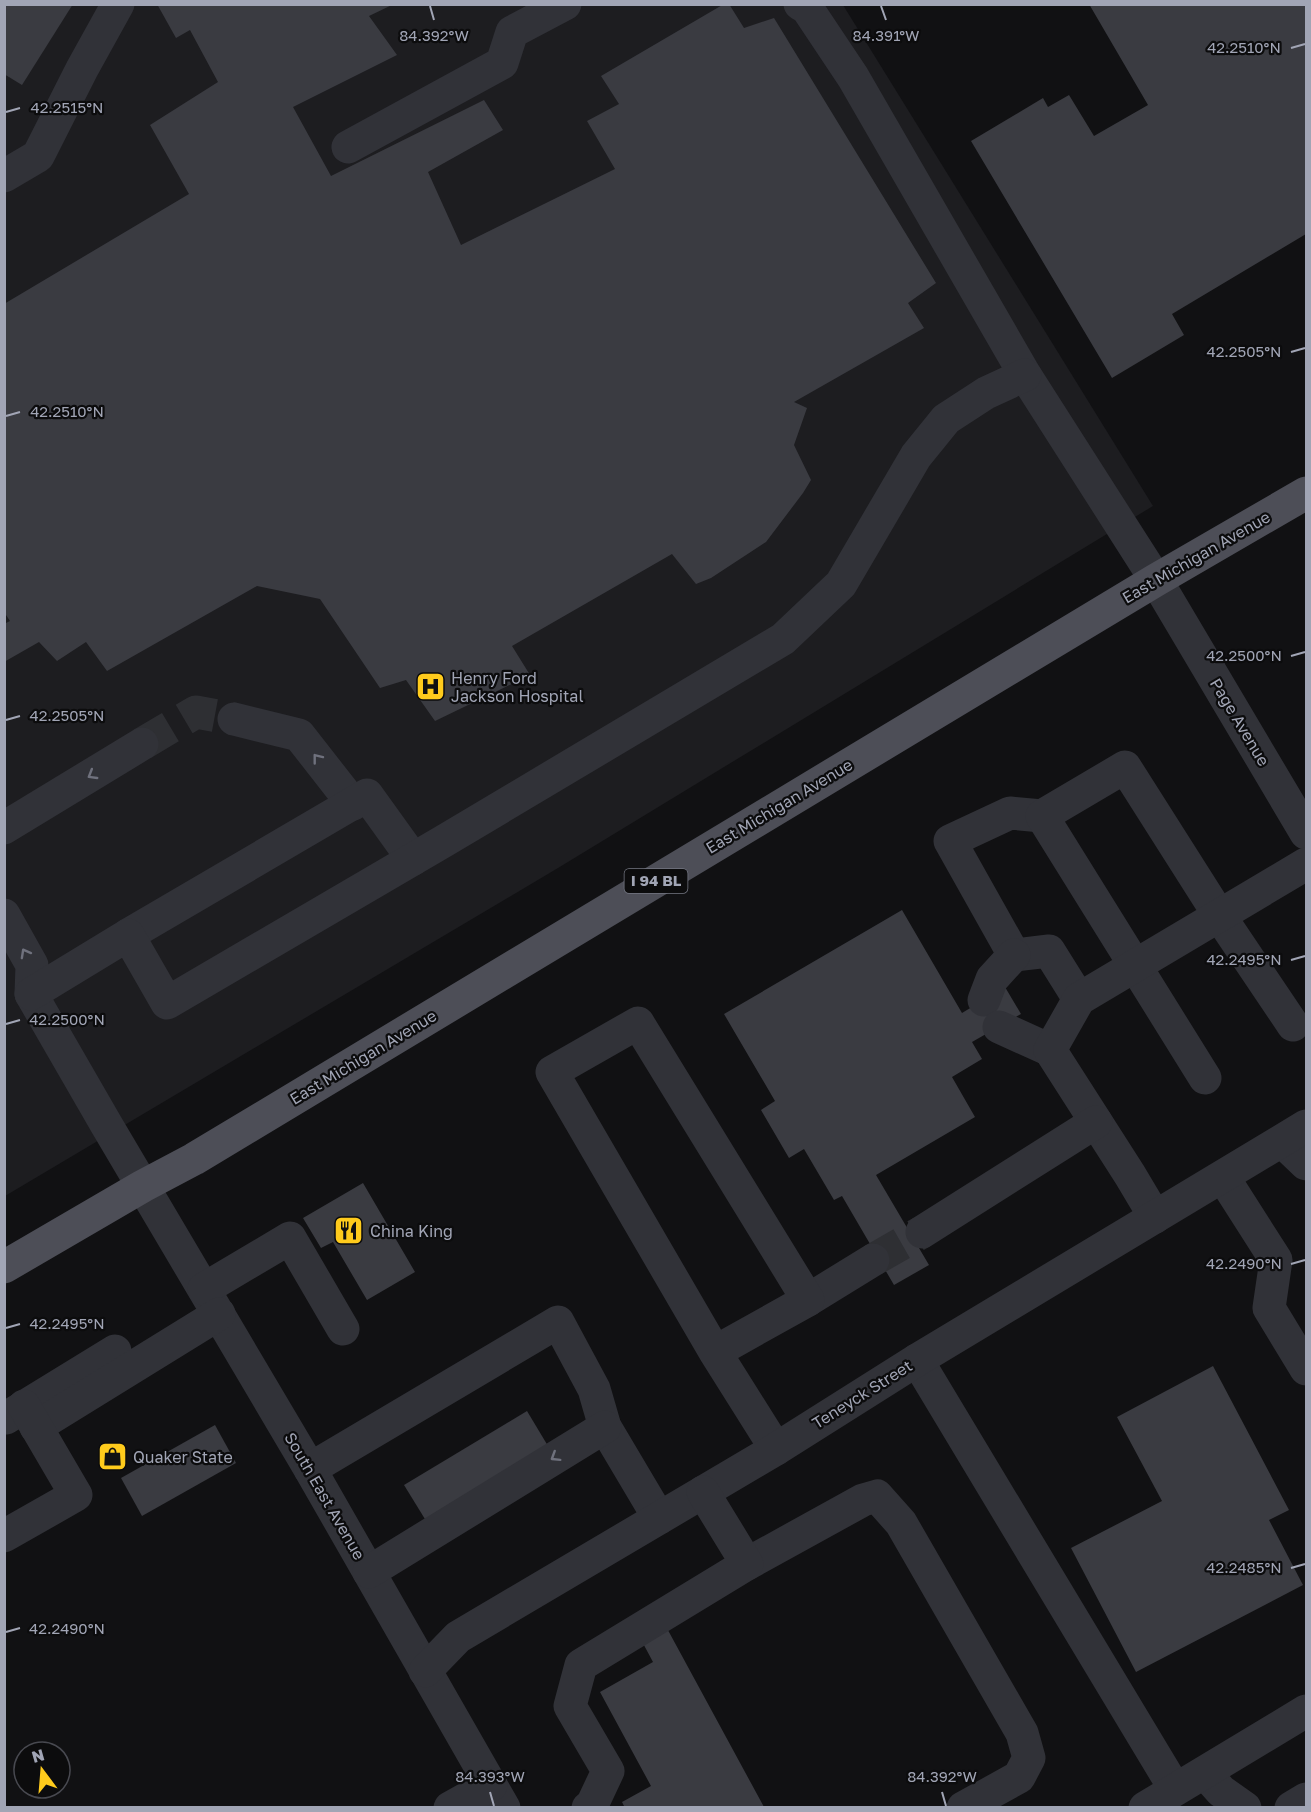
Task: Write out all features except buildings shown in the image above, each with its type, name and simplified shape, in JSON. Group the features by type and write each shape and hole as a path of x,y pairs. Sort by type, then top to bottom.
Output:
{"main road":[{"name":"East Michigan Avenue","path":"4,1267 204,1153 1156,580 1306,493"}],"street":[{"path":"4,176 38,156 118,4"},
{"path":"348,147 502,63 512,32 565,4"},
{"name":"Page Avenue","path":"800,4 807,8 853,77 1025,375 1156,580 1306,833"},
{"path":"128,935 167,1002 783,639 841,584 916,456 945,418 986,393 1025,375"},
{"path":"234,719 299,735 353,804"},
{"path":"4,828 142,744"},
{"path":"1014,955 950,841 1010,813 1042,816 1125,767 1293,1025"},
{"path":"18,989 128,935 367,795 413,859"},
{"path":"1042,816 1205,1077"},
{"path":"1050,1050 1078,999 1306,864"},
{"path":"4,915 32,964 18,989"},
{"path":"1078,999 1049,951 1014,955 992,979 992,1013 1050,1050 1155,1217"},
{"name":"South East Avenue","path":"18,989 143,1186 310,1469 497,1796"},
{"path":"776,1449 715,1352 552,1072 638,1023 808,1300"},
{"path":"922,1232 1096,1122"},
{"path":"1294,1134 1306,1164"},
{"name":"Teneyck Street","path":"425,1671 458,1636 776,1449 917,1360 1294,1134"},
{"path":"1222,1177 1276,1260 1269,1308 1306,1369"},
{"path":"4,1536 76,1495 22,1417 148,1356 211,1301 290,1238 343,1329"},
{"path":"715,1352 808,1300 873,1260"},
{"path":"310,1469 558,1322 594,1389 605,1427 659,1518"},
{"path":"917,1360 1175,1789"},
{"path":"369,1572 605,1427"},
{"path":"703,1492 747,1564"},
{"path":"588,1808 608,1771 570,1706 581,1665 747,1564 863,1500 877,1496 907,1533 1022,1733 1029,1758 1019,1777 963,1808"},
{"path":"1145,1808 1306,1711"},
{"path":"1205,1773 1221,1791 1245,1808"},
{"path":"450,1808 497,1796"},
{"path":"1291,1808 1306,1799"}],"shaded area":[{"name":"Henry Ford Jackson Hospital","path":"4,5 843,5 1153,506 558,868 5,1196"}],"tunnel":[{"path":"142,744 196,712 234,719"},
{"path":"873,1260 922,1232"}],"place":[{"name":"Henry Ford Jackson Hospital","path":"430,687"},
{"name":"China King","path":"349,1231"},
{"name":"Quaker State","path":"112,1457"}]}
